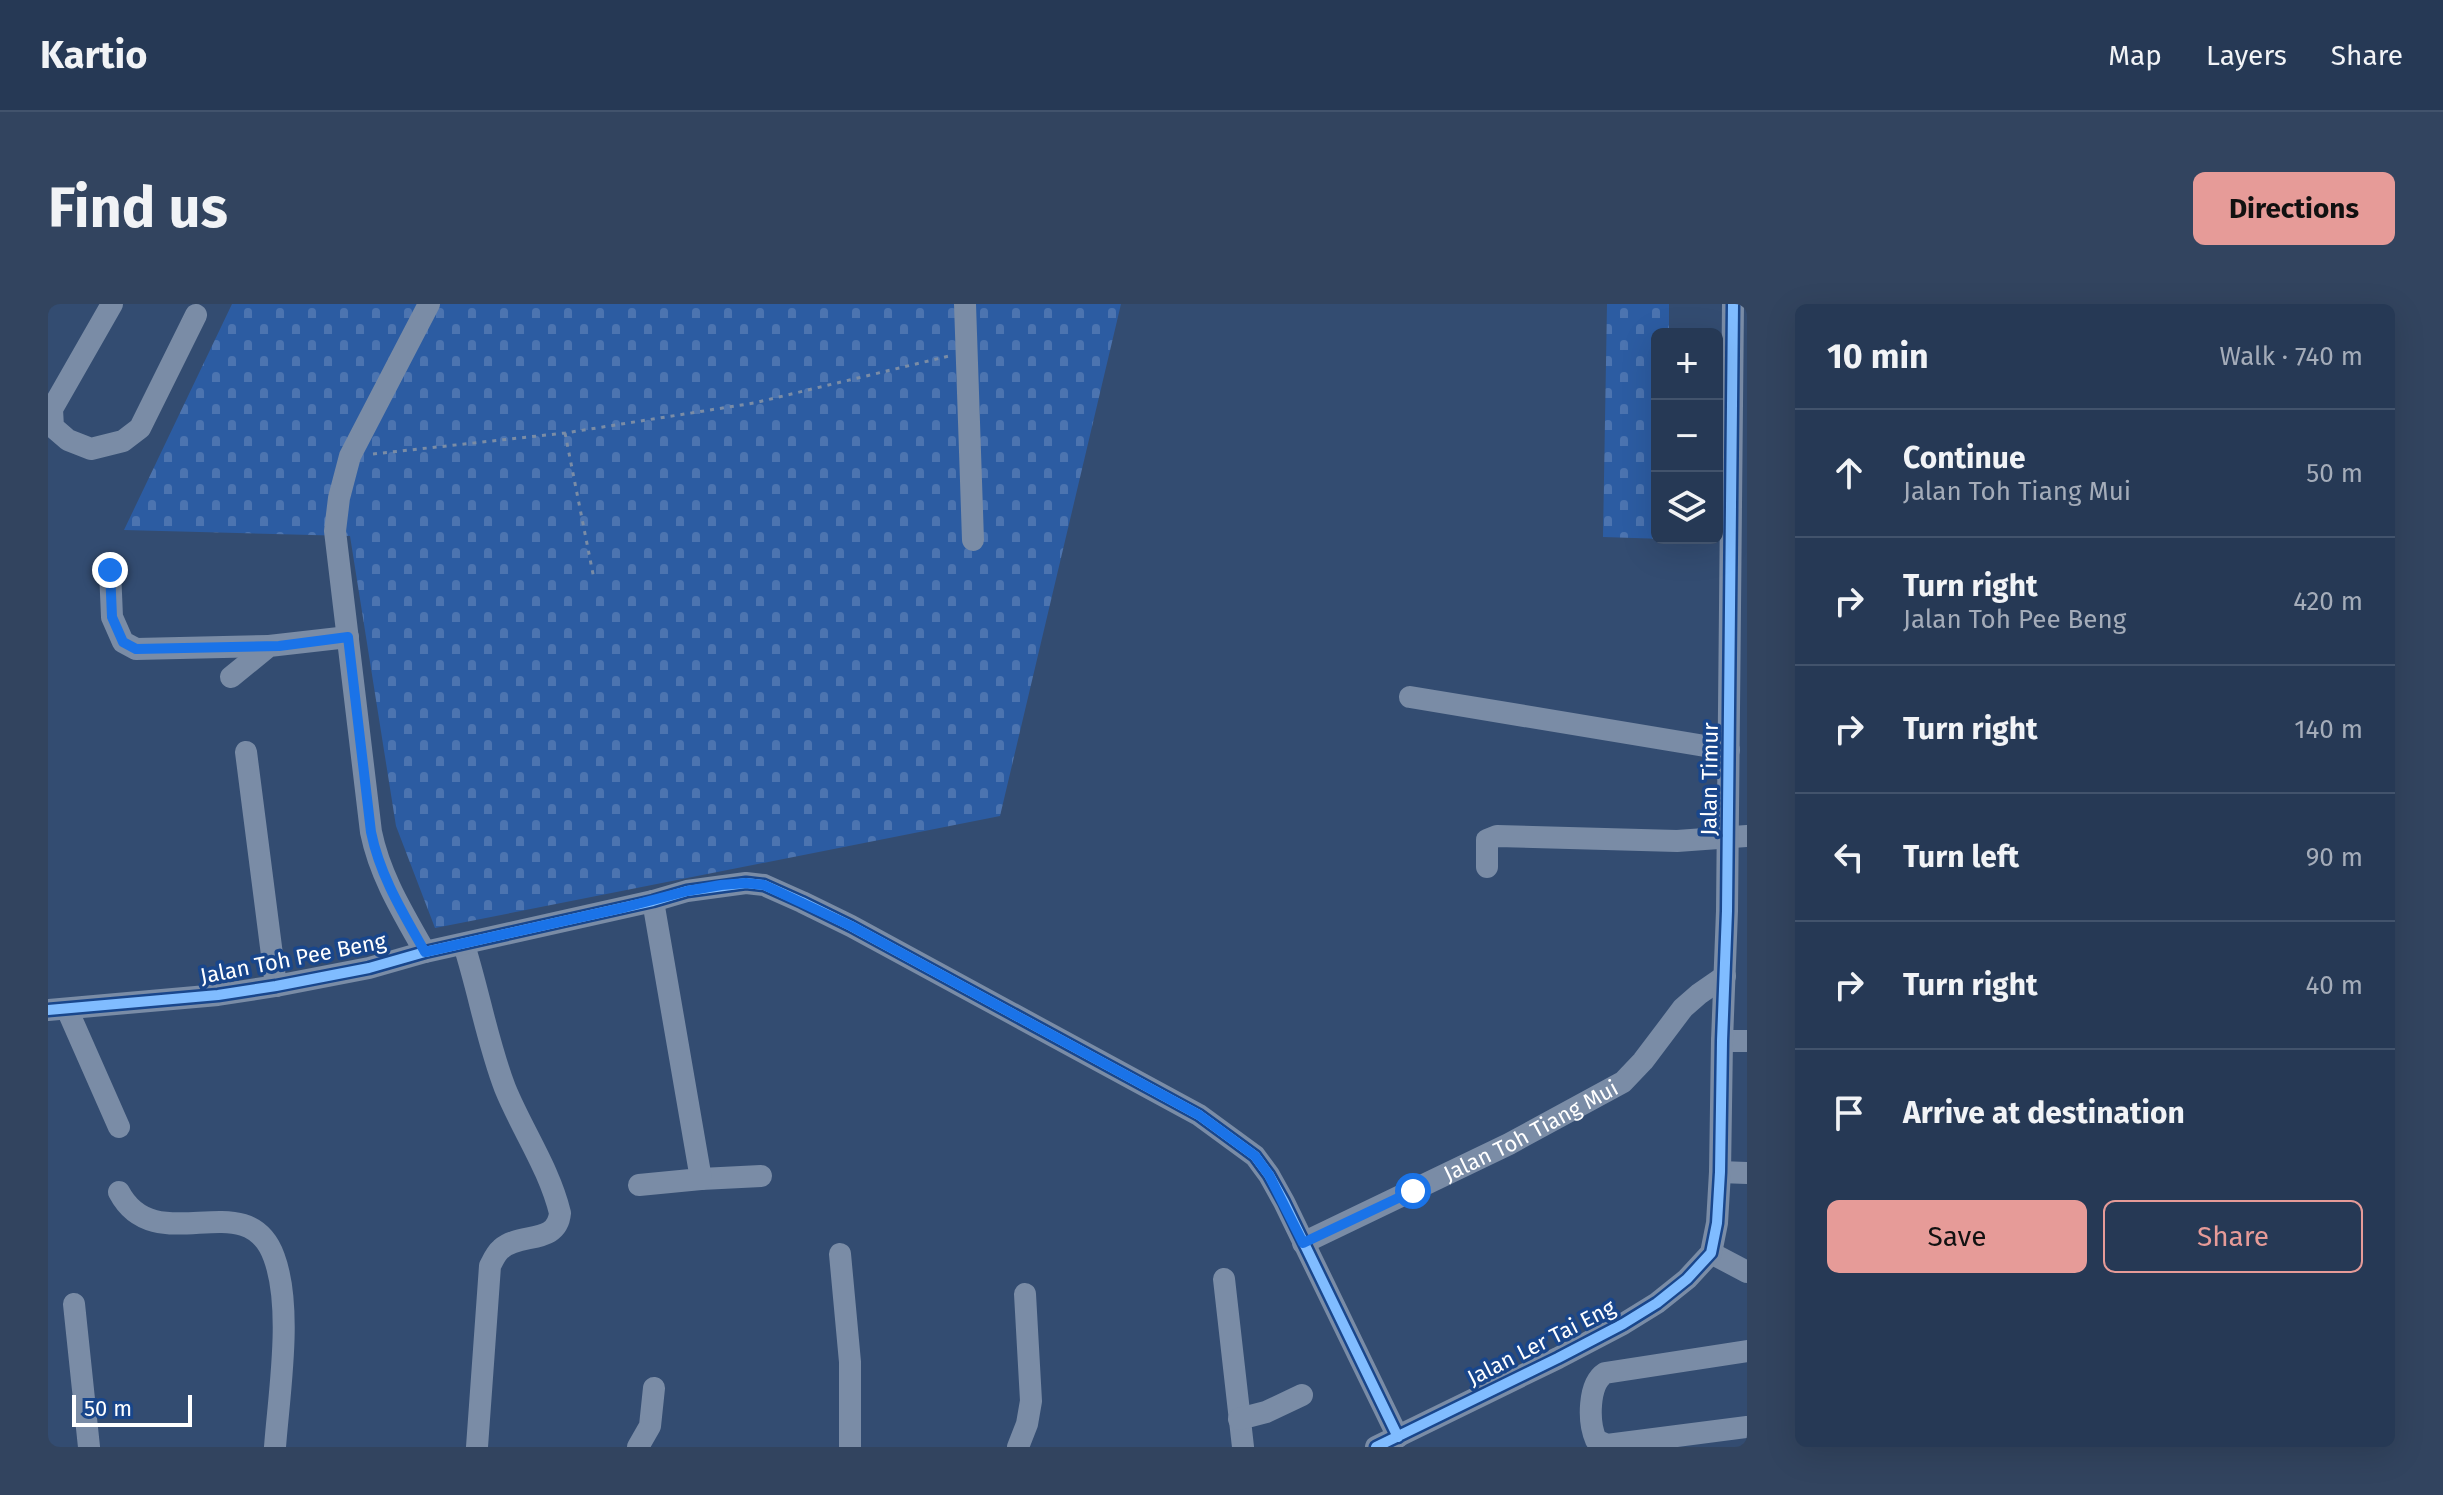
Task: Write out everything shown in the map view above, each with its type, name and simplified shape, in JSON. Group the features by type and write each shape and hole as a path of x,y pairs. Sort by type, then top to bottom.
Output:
{"street":[{"path":"112,304 52,409 53,427 68,440 91,449 123,441 140,428 196,315"},
{"path":"425,952 382,874 375,855 335,531 339,498 350,456 429,304"},
{"path":"965,304 973,540"},
{"name":"Jalan Timur","path":"1711,1253 1717,1223 1725,976 1738,836 1729,750 1733,304"},
{"path":"110,570 112,617 123,642 136,649 269,646 348,637"},
{"path":"231,677 269,646"},
{"path":"1410,697 1729,750"},
{"path":"246,752 276,986"},
{"path":"1487,867 1487,840 1497,836 1677,841 1738,836"},
{"name":"Jalan Toh Pee Beng","path":"58,1010 218,995 276,986 369,968 425,952 698,889 746,883 764,885 851,926 1199,1115 1255,1156 1269,1175 1398,1437"},
{"path":"653,901 701,1179"},
{"path":"464,945 493,1057 513,1107 542,1163 560,1213 559,1221 549,1233 510,1243 501,1249 490,1266 477,1447"},
{"name":"Jalan Toh Tiang Mui","path":"1303,1243 1509,1144 1623,1082 1683,1008 1725,976"},
{"path":"58,1010 119,1127"},
{"path":"1722,1041 1747,1041"},
{"path":"1720,1172 1747,1173"},
{"path":"639,1185 761,1176"},
{"path":"119,1192 126,1205 141,1217 170,1224 244,1223 265,1237 275,1258 281,1291 283,1332 275,1447"},
{"path":"1711,1253 1747,1272"},
{"name":"Jalan Ler Tai Eng","path":"1376,1447 1623,1324 1687,1279 1711,1253"},
{"path":"840,1254 849,1350 850,1447"},
{"path":"1224,1279 1243,1447"},
{"path":"1018,1447 1027,1424 1031,1401 1025,1294"},
{"path":"74,1304 89,1447"},
{"path":"1747,1351 1615,1370 1599,1377 1593,1398 1593,1434 1600,1443 1607,1445 1747,1427"},
{"path":"638,1447 650,1426 654,1388"},
{"path":"1239,1419 1266,1412 1302,1395"}],"path":[{"path":"350,456 565,433 754,403 968,351"},
{"path":"565,433 594,579"}],"green space":[{"path":"232,304 1121,304 1000,816 435,928 396,826 350,536 124,530"},
{"path":"1607,304 1669,304 1669,328 1651,328 1651,539 1603,537"}],"cycle path":[{"path":"1376,1447 1623,1324 1687,1279 1711,1253 1717,1223 1720,1172 1727,911 1733,304"},
{"path":"48,1010 218,995 276,986 369,968 687,891 746,883 764,885 851,926 1199,1115 1255,1156 1284,1202 1398,1437"}],"route":[{"path":"110,570 112,617 123,642 136,649 279,646 348,637 375,855 382,874 425,952 687,891 746,883 764,885 851,926 1199,1115 1255,1156 1284,1202 1303,1243 1413,1191"}]}
